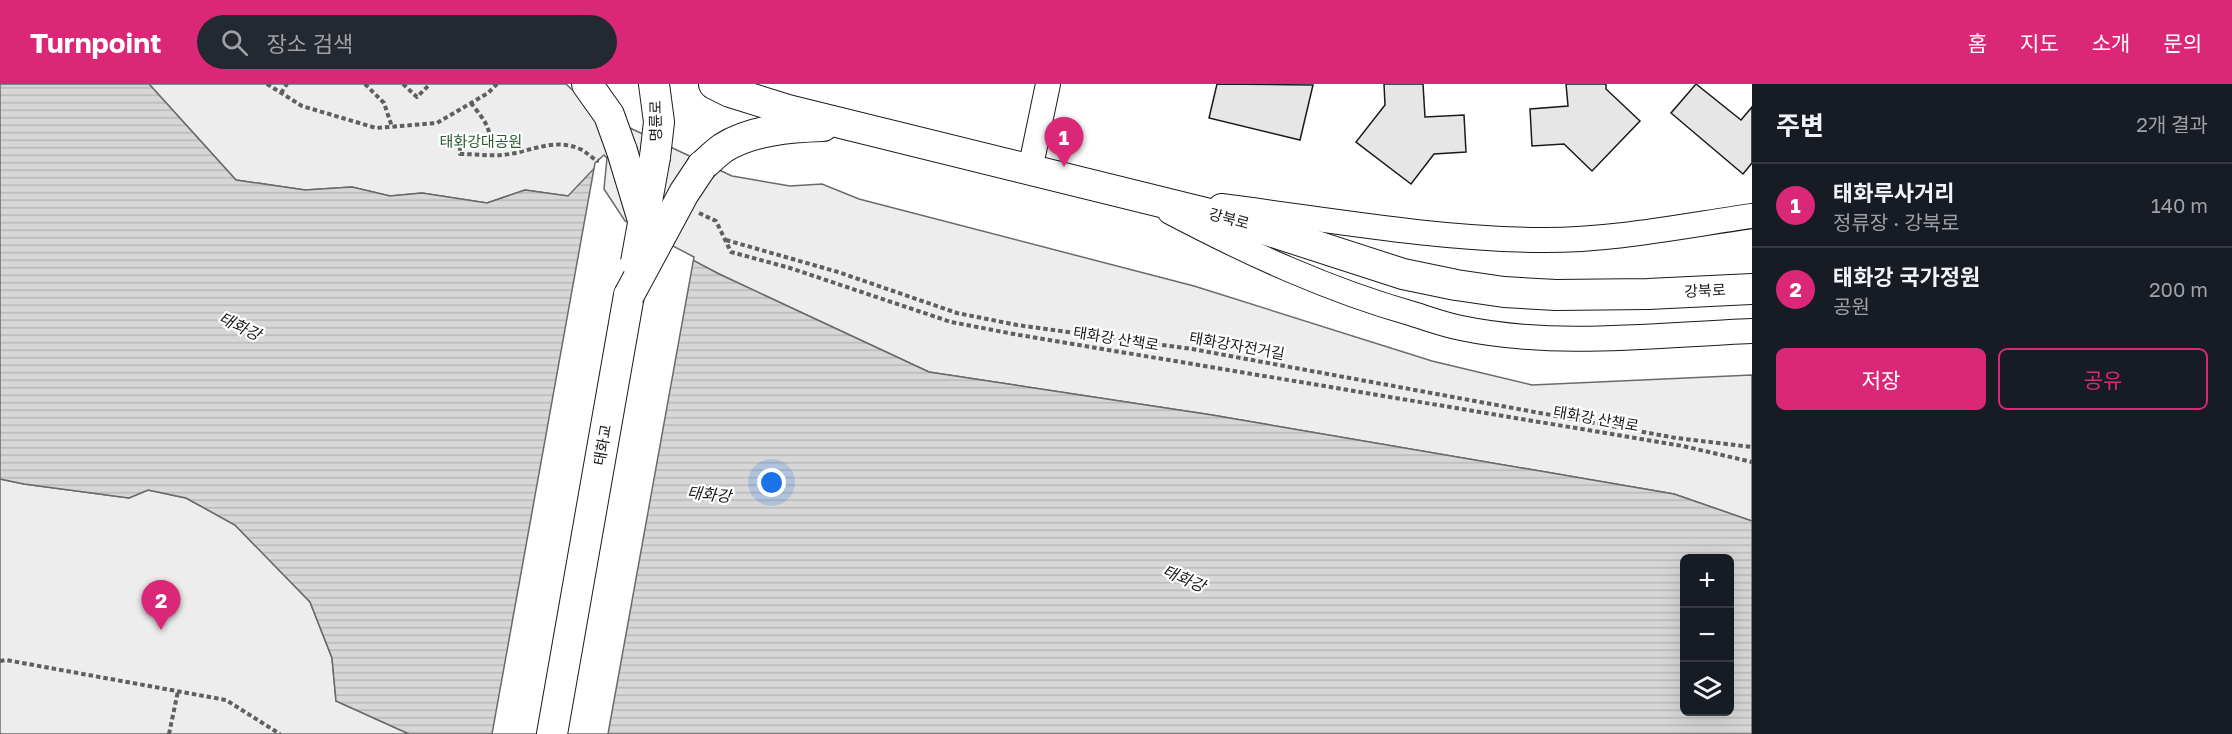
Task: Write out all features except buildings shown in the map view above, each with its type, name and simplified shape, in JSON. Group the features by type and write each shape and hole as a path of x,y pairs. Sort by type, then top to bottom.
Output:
{"main road":[{"path":"587,84 609,115 612,157 644,224"},
{"name":"명륜로","path":"654,84 659,122 655,157"},
{"name":"강북로","path":"714,84 730,92 788,110 1139,195 1242,222 1403,274 1456,285 1504,292 1556,295 1648,294 1752,289"},
{"path":"760,84 788,110"},
{"path":"629,295 684,192 702,166 724,147 746,137 792,128 853,126"},
{"name":"태화교","path":"552,734 655,157"}],"street":[{"path":"1030,170 1048,84"},
{"path":"1139,195 1393,228 1540,240 1610,236 1752,216"},
{"path":"1139,195 1239,248 1304,276 1383,306 1461,328 1562,339 1752,330"}],"path":[{"path":"267,84 302,106 376,128 437,123 488,93 497,84"},
{"path":"281,93 287,84"},
{"path":"365,84 384,103 392,127"},
{"path":"403,84 417,97 430,84"},
{"path":"471,103 489,129 490,138 487,143 460,144 460,154 500,156 521,153 541,145 559,145 580,149 594,160 612,157"},
{"name":"태화강 산책로","path":"716,221 731,252 790,268 951,322 1683,446 1752,462"},
{"name":"태화강자전거길","path":"726,240 800,260 957,313 1017,325 1203,351 1676,438 1752,447"},
{"path":"0,661 6,660 226,700 280,734"},
{"path":"169,734 178,691"}],"shaded area":[{"path":"149,84 566,84 596,112 732,176 790,186 822,184 859,199 1194,286 1432,361 1532,385 1752,375 1752,521 1674,494 1212,415 929,372 719,274 568,196 525,190 487,203 422,193 390,196 352,187 305,190 236,180"},
{"path":"0,479 129,498 148,490 186,498 235,525 310,602 332,658 336,701 409,734 0,734"}],"water":[{"name":"태화강","path":"0,84 149,84 236,180 305,190 352,187 390,196 422,193 487,203 525,190 568,196 604,158 601,190 623,223 719,274 929,372 1212,415 1674,494 1752,521 1752,734 409,734 336,701 332,658 310,602 235,525 186,498 148,490 129,498 0,479"}],"pier":[{"path":"604,155 607,158 604,189 625,221 694,257 608,734 492,734 595,163"}],"place":[{"name":"태화루사거리","path":"1064,167"},
{"name":"태화강 국가정원","path":"161,630"}],"park label":[{"name":"태화강대공원","path":"481,142"}]}
